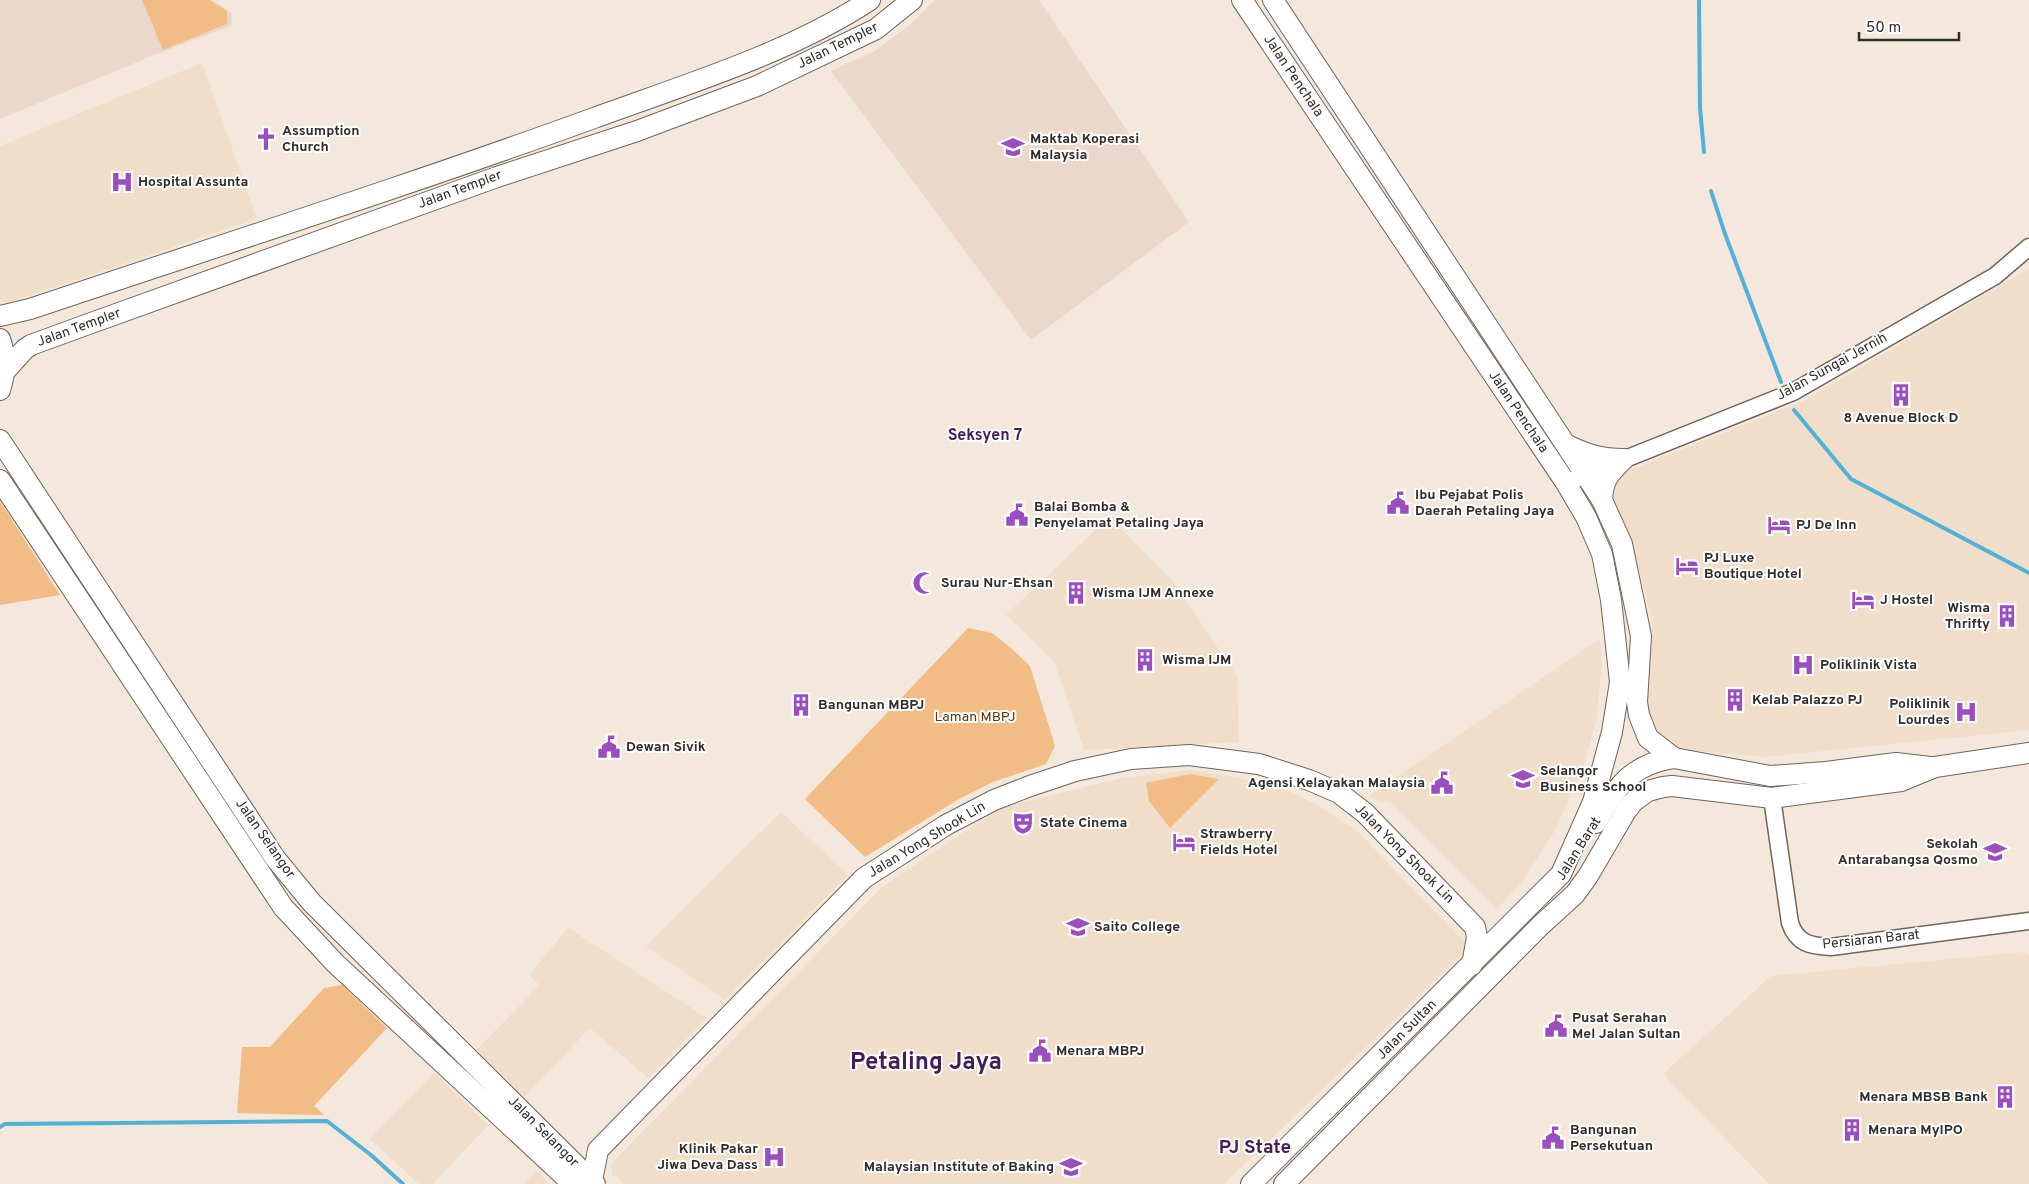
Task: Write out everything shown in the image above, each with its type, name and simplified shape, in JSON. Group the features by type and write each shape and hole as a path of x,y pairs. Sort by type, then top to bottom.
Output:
{"main road":[{"name":"Jalan Templer","path":"0,316 30,309 247,238 525,143 742,64 840,20 870,0"},
{"name":"Jalan Templer","path":"3,380 25,349 40,340 497,177 638,131 757,86 876,28 912,0"},
{"name":"Jalan Penchala","path":"1242,0 1566,483 1586,517 1602,554 1612,600 1620,682 1612,732 1594,802 1561,874"},
{"name":"Jalan Penchala","path":"1272,0 1602,500 1622,544 1641,636 1639,715 1648,738 1674,758"},
{"path":"0,339 5,352 3,380"},
{"name":"Jalan Selangor","path":"0,440 275,858 312,903 587,1183"},
{"path":"1566,444 1591,456 1604,459 1624,459"},
{"path":"1602,500 1603,486 1608,474 1624,459"},
{"name":"Jalan Selangor","path":"0,480 283,908 334,963 587,1183"},
{"name":"Jalan Barat","path":"1541,925 1575,894 1588,876 1622,816 1633,802 1648,791 1672,786 1772,798 1901,781 1935,768 2029,753"},
{"name":"Jalan Yong Shook Lin","path":"587,1183 598,1150 609,1137 864,878 946,825 994,800 1076,771 1131,760 1189,755 1258,764 1309,780 1339,793 1365,813 1475,927 1477,937 1472,965"},
{"name":"Jalan Barat","path":"1541,925 1561,874 1590,833 1610,797 1623,781 1645,766 1674,758 1770,776 1826,772 1896,763 1935,768"},
{"name":"Jalan Sultan","path":"1251,1184 1561,874"},
{"name":"Jalan Sultan","path":"1284,1184 1541,925"}],"street":[{"name":"Jalan Sungai Jernih","path":"1566,483 1793,392 1995,276 2029,247"},
{"name":"Persiaran Barat","path":"1772,798 1790,923 1793,932 1805,943 1831,947 2029,921"}],"shaded area":[{"path":"0,0 213,0 232,13 231,26 159,53 0,119"},
{"name":"Maktab Koperasi Malaysia","path":"935,0 1039,0 1189,222 1031,340 831,71 875,51 911,24"},
{"name":"Hospital Assunta","path":"202,63 257,219 7,303 0,300 0,146"},
{"path":"2029,269 2029,730 1765,757 1678,749 1668,746 1659,740 1650,721 1648,698 1652,621 1636,557 1610,493 1615,476 1803,401"},
{"path":"1109,517 1172,580 1237,676 1239,742 1084,750 1054,661 1006,615"},
{"path":"1600,639 1602,666 1596,722 1584,764 1556,829 1523,880 1497,909 1393,804 1367,797"},
{"path":"1192,770 1277,785 1319,806 1356,830 1470,947 1224,1184 624,1184 612,1174 611,1164 882,887 1000,808 1122,778"},
{"path":"781,812 848,875 725,1000 646,946"},
{"path":"568,928 707,1018 648,1078 590,1028 524,1097 476,1050 540,985 529,975"},
{"path":"2025,952 2029,955 2029,1184 1769,1184 1663,1074 1771,976"},
{"path":"434,1073 488,1125 433,1184 419,1184 370,1139"},
{"path":"536,1171 550,1184 525,1184"}],"green space":[{"path":"142,0 209,0 227,11 227,24 163,50"},
{"path":"0,501 60,595 0,605"},
{"name":"Laman MBPJ","path":"968,628 992,633 1030,666 1055,746 1046,764 993,782 959,799 865,857 805,799"},
{"path":"1190,774 1219,779 1170,828 1149,801 1146,783"},
{"path":"342,985 387,1028 314,1106 324,1115 237,1113 242,1047 270,1047 324,988"}],"waterway":[{"path":"1699,0 1700,108 1704,152"},
{"path":"1711,191 1725,234 1781,382"},
{"path":"1794,410 1851,479 2029,573"},
{"path":"0,1127 5,1124 327,1121 371,1155 403,1184"}],"place":[{"name":"Assumption Church","path":"266,139"},
{"name":"Maktab Koperasi Malaysia","path":"1013,147"},
{"name":"Hospital Assunta","path":"122,182"},
{"name":"8 Avenue Block D","path":"1901,395"},
{"name":"Ibu Pejabat Polis Daerah Petaling Jaya","path":"1398,503"},
{"name":"Balai Bomba & Penyelamat Petaling Jaya","path":"1017,515"},
{"name":"PJ De Inn","path":"1779,525"},
{"name":"PJ Luxe Boutique Hotel","path":"1687,566"},
{"name":"Surau Nur-Ehsan","path":"924,583"},
{"name":"Wisma IJM Annexe","path":"1076,593"},
{"name":"J Hostel","path":"1863,600"},
{"name":"Wisma Thrifty","path":"2007,616"},
{"name":"Wisma IJM","path":"1145,660"},
{"name":"Poliklinik Vista","path":"1803,665"},
{"name":"Kelab Palazzo PJ","path":"1735,700"},
{"name":"Bangunan MBPJ","path":"801,705"},
{"name":"Poliklinik Lourdes","path":"1966,712"},
{"name":"Dewan Sivik","path":"609,747"},
{"name":"Selangor Business School","path":"1523,779"},
{"name":"Agensi Kelayakan Malaysia","path":"1442,783"},
{"name":"State Cinema","path":"1023,823"},
{"name":"Strawberry Fields Hotel","path":"1184,842"},
{"name":"Sekolah Antarabangsa Qosmo","path":"1995,852"},
{"name":"Saito College","path":"1078,927"},
{"name":"Pusat Serahan Mel Jalan Sultan","path":"1556,1026"},
{"name":"Menara MBPJ","path":"1040,1051"},
{"name":"Menara MBSB Bank","path":"2005,1097"},
{"name":"Menara MyIPO","path":"1852,1130"},
{"name":"Bangunan Persekutuan","path":"1553,1138"},
{"name":"Klinik Pakar Jiwa Deva Dass","path":"774,1157"},
{"name":"Malaysian Institute of Baking","path":"1071,1167"}],"district":[{"name":"Seksyen 7","path":"985,436"},
{"name":"Petaling Jaya","path":"926,1063"},
{"name":"PJ State","path":"1255,1148"}]}
